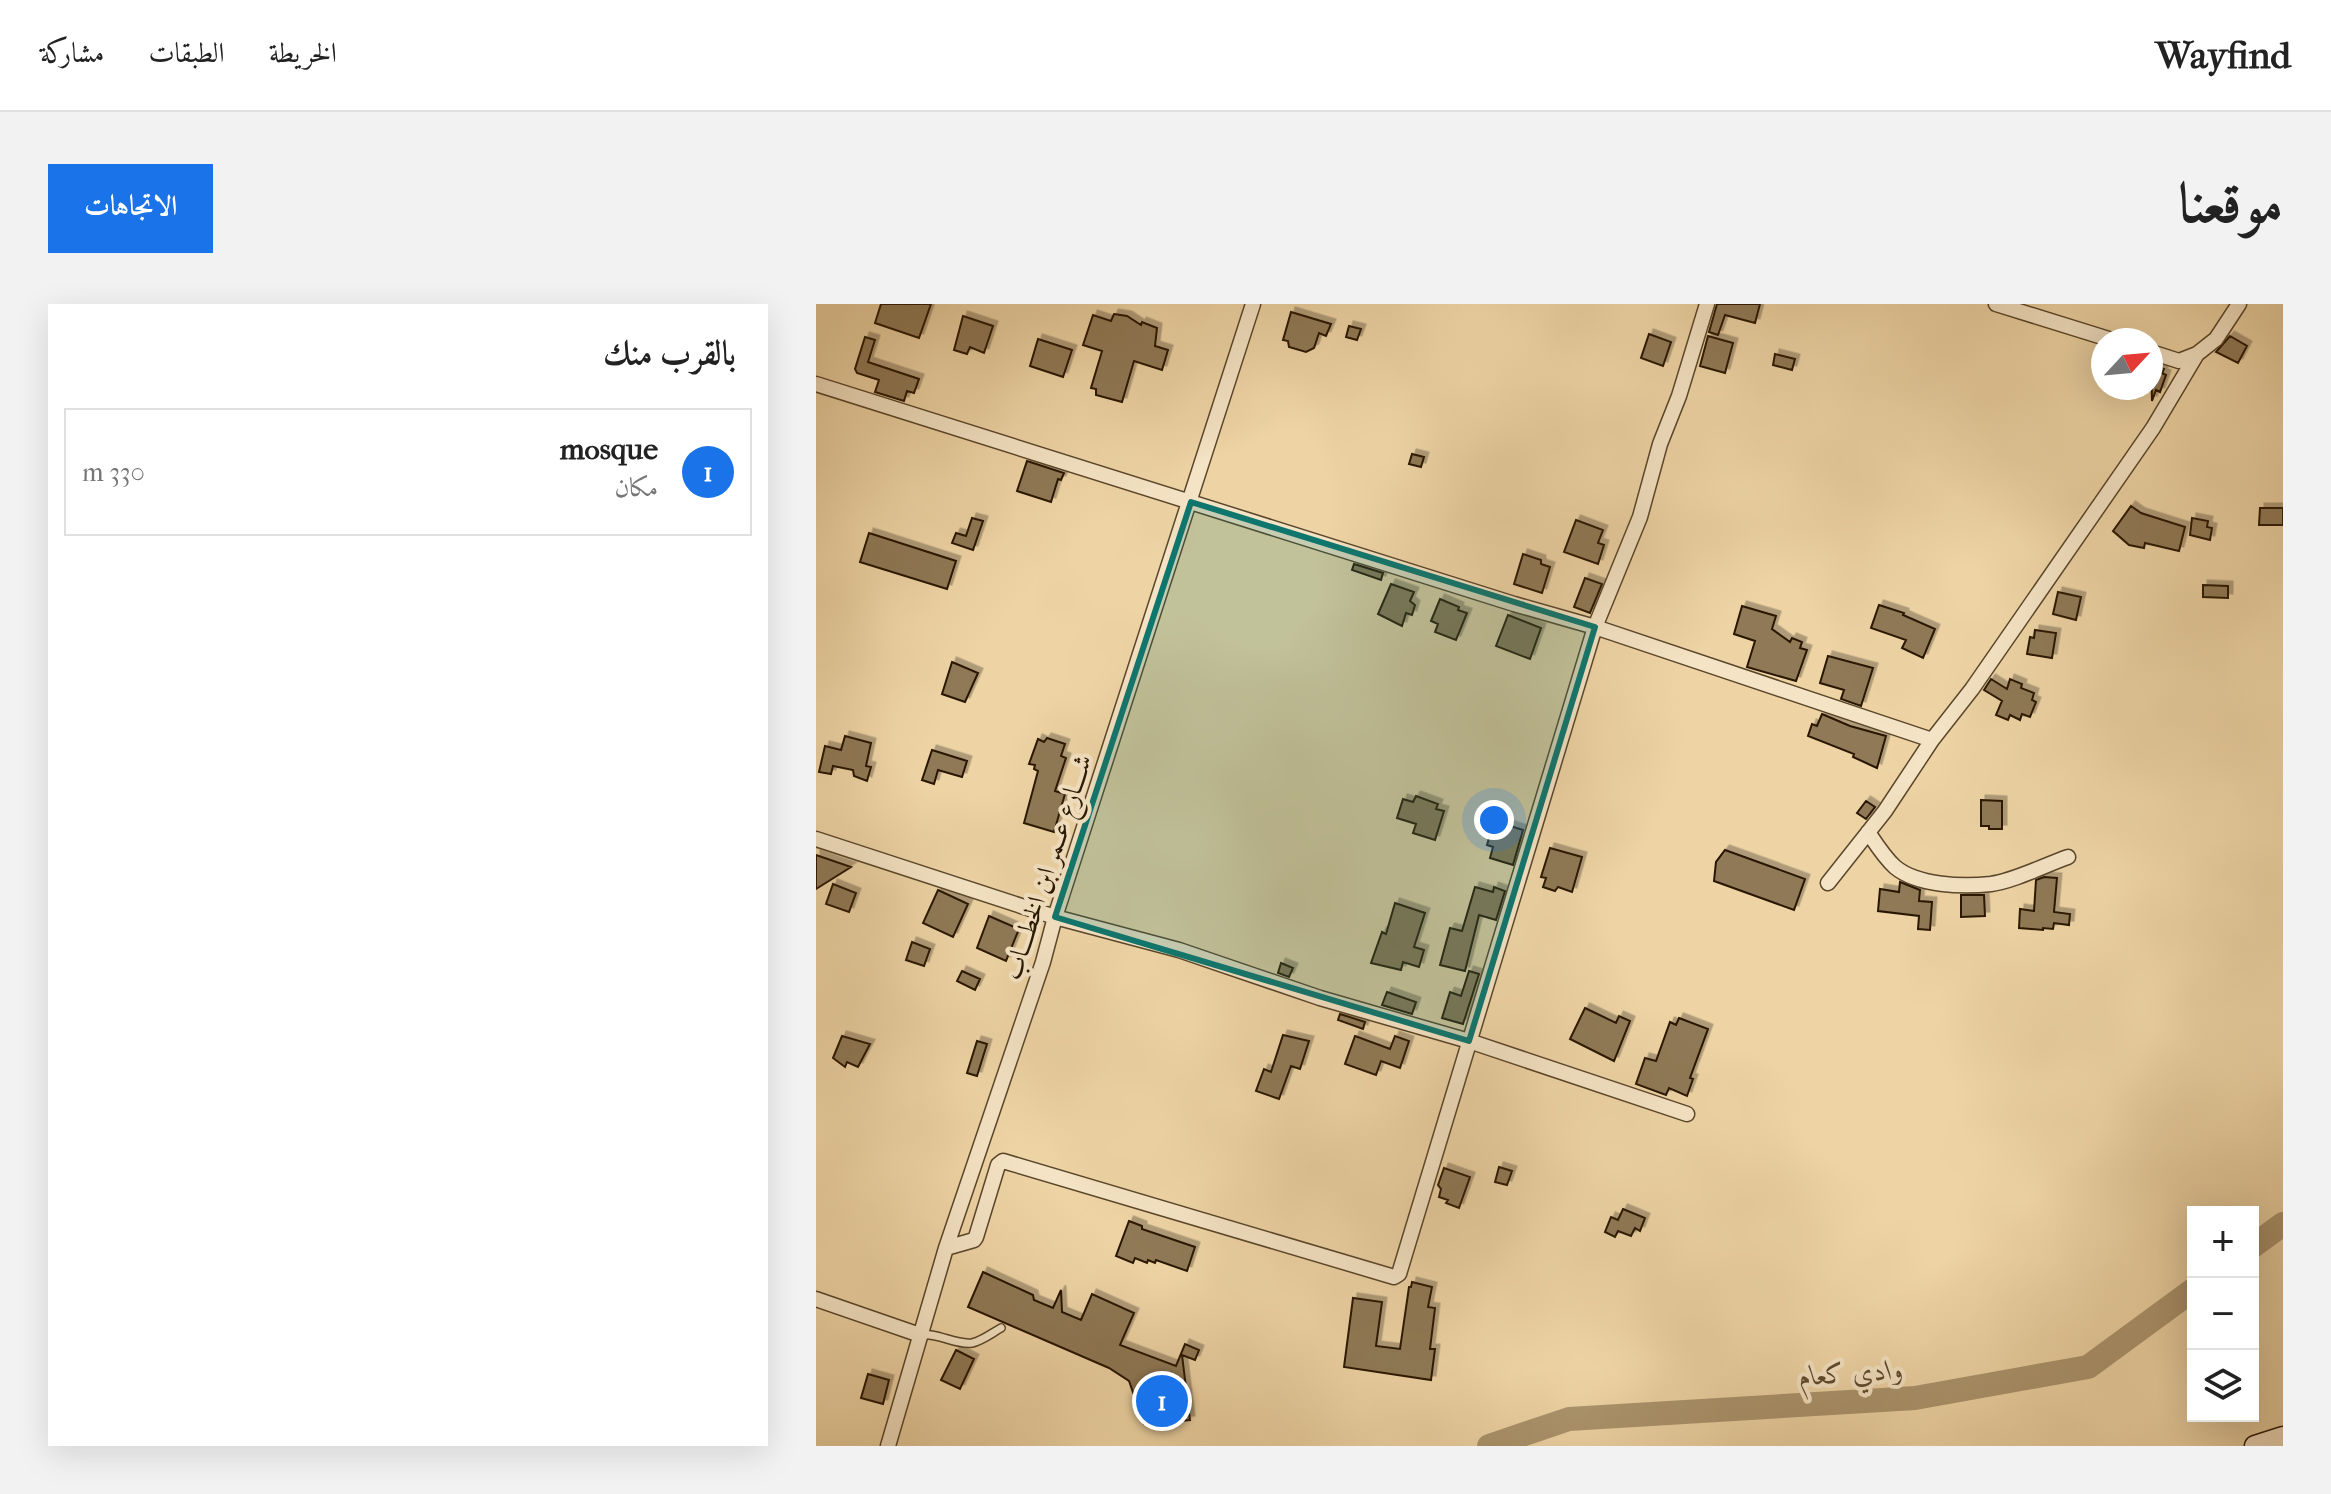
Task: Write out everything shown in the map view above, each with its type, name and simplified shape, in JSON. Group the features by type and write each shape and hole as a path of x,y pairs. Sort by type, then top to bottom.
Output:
{"street":[{"name":"شــــارع عــمر ابن الخطــــاب","path":"888,1446 946,1248 1043,962 1253,304"},
{"path":"946,1248 976,1237 998,1165 1003,1161 1397,1276 1595,627 1640,517 1660,444 1684,383 1707,304"},
{"path":"1996,304 2091,333"},
{"path":"2163,356 2179,361 2197,354 2216,339 2239,304"},
{"path":"1828,883 1972,689 2153,428 2197,354"},
{"path":"816,384 1595,627 1932,740"},
{"path":"1868,832 1897,869 1922,879 1950,884 1994,884 2068,857"},
{"path":"816,839 1055,917 1179,950 1320,998 1469,1041 1687,1114"},
{"path":"816,1299 920,1335"},
{"path":"2255,1446 2283,1437"}],"lane":[{"path":"920,1335 932,1333 963,1343 974,1342 1001,1328"}],"highlighted area":[{"path":"1191,502 1595,627 1469,1041 1055,917"}],"building":[{"path":"881,304 931,304 919,338 875,323"},
{"path":"1717,304 1760,304 1755,323 1725,315 1718,335 1709,332"},
{"path":"1291,312 1331,324 1326,336 1319,333 1314,348 1306,352 1289,347 1288,341 1283,340"},
{"path":"1114,314 1157,328 1155,346 1168,350 1162,370 1134,361 1122,402 1096,395 1096,389 1091,388 1102,351 1083,345 1093,315 1111,321"},
{"path":"963,316 993,326 984,353 970,347 967,354 954,350"},
{"path":"1349,326 1361,329 1357,340 1346,337"},
{"path":"1649,334 1671,342 1663,366 1641,358"},
{"path":"1708,336 1733,343 1725,373 1700,366"},
{"path":"2230,336 2247,346 2238,363 2216,352"},
{"path":"865,337 875,340 868,362 919,379 914,393 907,391 904,401 875,392 879,380 857,373 855,369"},
{"path":"1038,339 1072,350 1063,377 1030,366"},
{"path":"1775,354 1795,359 1792,370 1773,365"},
{"path":"1412,454 1424,457 1421,467 1409,464"},
{"path":"1027,461 1064,473 1061,480 1058,479 1051,502 1017,491"},
{"path":"2131,506 2141,513 2185,527 2179,551 2145,543 2144,548 2129,545 2113,531"},
{"path":"2260,508 2283,508 2283,525 2259,525"},
{"path":"972,518 983,521 973,550 952,543 956,533 966,536"},
{"path":"2192,518 2208,521 2207,527 2212,528 2210,540 2190,535"},
{"path":"1576,520 1603,530 1598,543 1604,545 1598,564 1564,552"},
{"path":"869,533 956,561 947,589 860,562"},
{"path":"1523,554 1541,560 1541,564 1550,567 1542,593 1514,584"},
{"path":"1354,564 1383,573 1381,580 1352,570"},
{"path":"1585,578 1602,584 1590,613 1574,607"},
{"path":"1391,584 1414,592 1410,601 1415,605 1412,615 1406,613 1402,626 1378,614"},
{"path":"2203,585 2228,586 2228,598 2203,597"},
{"path":"2058,592 2081,597 2076,620 2053,614"},
{"path":"1440,599 1467,613 1456,640 1435,632 1438,624 1431,621"},
{"path":"1879,605 1904,613 1935,629 1923,658 1902,648 1906,640 1871,628"},
{"path":"1742,606 1776,616 1772,629 1790,642 1792,638 1802,642 1800,648 1807,650 1796,681 1747,667 1755,641 1734,634"},
{"path":"1508,615 1541,628 1530,659 1496,646"},
{"path":"2035,630 2056,633 2052,658 2027,654 2030,637 2034,638"},
{"path":"1828,656 1873,668 1861,706 1841,699 1844,690 1820,683"},
{"path":"952,662 978,673 965,702 942,694"},
{"path":"1991,679 2007,689 2010,679 2034,693 2032,700 2036,702 2030,717 2022,714 2020,720 2010,715 2008,720 1996,715 2002,701 1984,690"},
{"path":"1822,714 1886,736 1877,768 1853,757 1854,754 1808,736 1812,724 1817,726"},
{"path":"845,736 871,743 866,766 871,767 867,781 854,776 853,770 833,766 831,774 819,772 825,746 841,750"},
{"path":"1047,738 1065,744 1061,756 1066,758 1055,791 1065,794 1054,832 1024,823 1038,771 1034,769 1035,765 1029,764 1038,739 1044,742"},
{"path":"932,750 967,761 962,777 938,770 934,784 922,780"},
{"path":"1416,796 1438,804 1436,809 1444,811 1435,840 1413,833 1416,824 1397,818 1403,799 1413,802"},
{"path":"1981,800 2002,801 2002,829 1981,826"},
{"path":"1866,801 1875,807 1866,819 1857,813"},
{"path":"1493,824 1523,830 1513,865 1490,858 1493,847 1487,845"},
{"path":"1550,848 1582,857 1572,892 1558,887 1555,891 1543,887 1546,878 1541,877"},
{"path":"1725,850 1805,879 1794,910 1714,881 1716,862"},
{"path":"816,855 851,867 816,889"},
{"path":"2057,878 2054,912 2070,914 2069,925 2054,923 2053,929 2043,930 2019,928 2020,909 2034,911 2036,880"},
{"path":"1900,882 1920,890 1919,901 1932,902 1930,930 1918,929 1919,916 1878,911 1880,889 1899,892"},
{"path":"833,884 856,893 849,912 826,904"},
{"path":"1475,887 1493,892 1494,887 1505,891 1496,920 1479,915 1465,971 1440,965 1450,928 1462,931"},
{"path":"938,890 968,904 953,937 923,923"},
{"path":"1961,895 1984,895 1985,916 1961,917"},
{"path":"1395,903 1425,913 1414,947 1424,950 1419,967 1403,962 1401,970 1371,963 1382,932 1386,934"},
{"path":"989,916 1019,929 1006,961 977,948"},
{"path":"912,942 930,949 924,966 906,960"},
{"path":"1281,963 1293,968 1289,977 1278,973"},
{"path":"962,971 980,979 975,990 957,981"},
{"path":"1469,971 1479,974 1463,1024 1442,1018 1450,992 1461,996"},
{"path":"1387,992 1416,1002 1412,1014 1382,1005"},
{"path":"1585,1008 1616,1023 1619,1016 1630,1021 1614,1061 1570,1039"},
{"path":"1340,1014 1365,1022 1363,1029 1338,1020"},
{"path":"1679,1018 1708,1029 1690,1078 1693,1079 1687,1096 1669,1088 1666,1095 1636,1084 1645,1058 1656,1061 1670,1022 1676,1025"},
{"path":"1283,1035 1309,1041 1300,1069 1291,1066 1279,1099 1256,1091 1264,1069 1271,1072"},
{"path":"842,1036 870,1044 858,1067 847,1062 845,1067 833,1058"},
{"path":"1355,1036 1390,1049 1395,1036 1409,1041 1400,1068 1381,1061 1376,1075 1345,1064"},
{"path":"977,1041 987,1044 977,1076 967,1073"},
{"path":"1499,1167 1512,1171 1507,1185 1495,1182"},
{"path":"1444,1168 1470,1177 1459,1208 1439,1197 1441,1189 1438,1185"},
{"path":"1623,1209 1645,1218 1640,1231 1635,1228 1631,1236 1618,1231 1615,1237 1605,1232 1611,1217 1618,1220"},
{"path":"1129,1221 1142,1226 1142,1229 1195,1247 1187,1271 1156,1260 1155,1263 1148,1260 1147,1263 1135,1258 1133,1263 1116,1256"},
{"path":"983,1272 1033,1295 1034,1300 1053,1308 1061,1290 1062,1312 1081,1320 1092,1294 1134,1313 1120,1345 1176,1366 1185,1344 1199,1350 1195,1360 1182,1355 1190,1420 1144,1424 1129,1381 1109,1368 968,1307"},
{"path":"1412,1282 1432,1287 1428,1307 1435,1308 1430,1349 1435,1349 1431,1380 1344,1367 1353,1298 1382,1302 1376,1346 1400,1349"},
{"path":"956,1350 974,1359 960,1389 941,1380"},
{"path":"868,1374 889,1380 883,1404 861,1398"}],"waterway":[{"name":"وادي كعام","path":"2259,1242 2283,1224"},
{"name":"وادي كعام","path":"1489,1446 1569,1419 1915,1398 2088,1367 2187,1294"}],"place":[{"name":"mosque","path":"1162,1401"}]}
